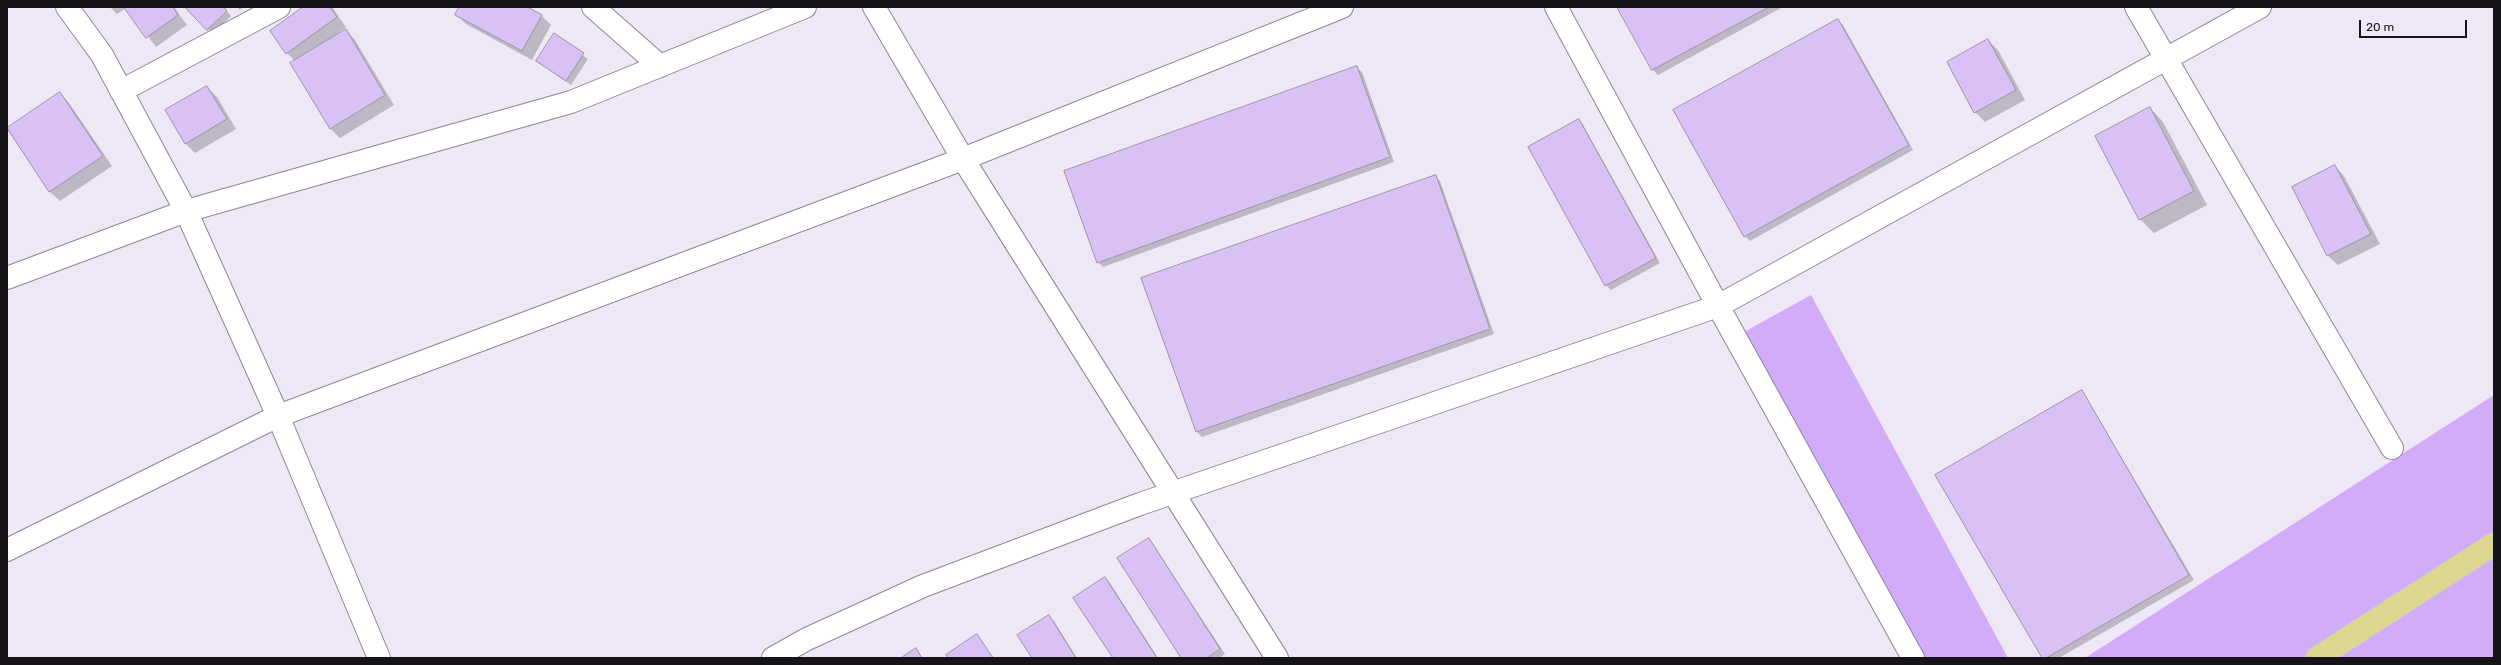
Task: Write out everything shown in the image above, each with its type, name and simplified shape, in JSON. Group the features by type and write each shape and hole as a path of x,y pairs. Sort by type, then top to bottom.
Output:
{"main road":[{"path":"2317,658 2494,544"}],"street":[{"path":"67,7 102,55 186,212 278,416 379,658"},
{"path":"121,91 279,7"},
{"path":"593,7 660,66"},
{"path":"7,278 186,212 571,102 805,7"},
{"path":"874,7 963,159 1277,658"},
{"path":"7,550 278,416 963,159 1342,7"},
{"path":"1556,7 1718,306 1913,658"},
{"path":"2136,7 2165,60 2392,448"},
{"path":"773,658 808,639 923,586 1172,492 1718,306 2260,7"}],"shaded area":[{"path":"1811,295 2008,658 1917,658 1735,337"},
{"path":"2494,395 2494,658 2085,658"}],"building":[{"path":"124,7 173,7 178,15 146,38"},
{"path":"185,7 224,7 227,11 207,30"},
{"path":"303,7 330,7 337,17 286,54 270,31"},
{"path":"459,7 528,7 542,15 522,51 455,15"},
{"path":"1617,7 1769,7 1652,70"},
{"path":"1838,19 1909,145 1744,237 1673,110"},
{"path":"346,29 385,95 330,129 290,63"},
{"path":"554,33 584,53 566,81 536,61"},
{"path":"1988,39 2016,90 1974,113 1947,62"},
{"path":"1357,66 1390,157 1097,263 1064,171"},
{"path":"207,86 227,119 185,144 165,110"},
{"path":"60,92 103,156 49,192 7,128"},
{"path":"2150,107 2194,191 2139,220 2095,136"},
{"path":"1579,119 1656,258 1605,286 1528,147"},
{"path":"2335,165 2371,234 2327,256 2292,187"},
{"path":"1436,175 1490,329 1196,432 1141,278"},
{"path":"2082,390 2189,575 2046,658 2042,658 1935,475"},
{"path":"1149,538 1220,649 1207,658 1181,658 1117,558"},
{"path":"1105,577 1157,658 1113,658 1073,598"},
{"path":"1049,615 1076,658 1032,658 1017,635"},
{"path":"977,634 993,658 948,658 946,655"},
{"path":"916,648 922,658 901,658"}]}
